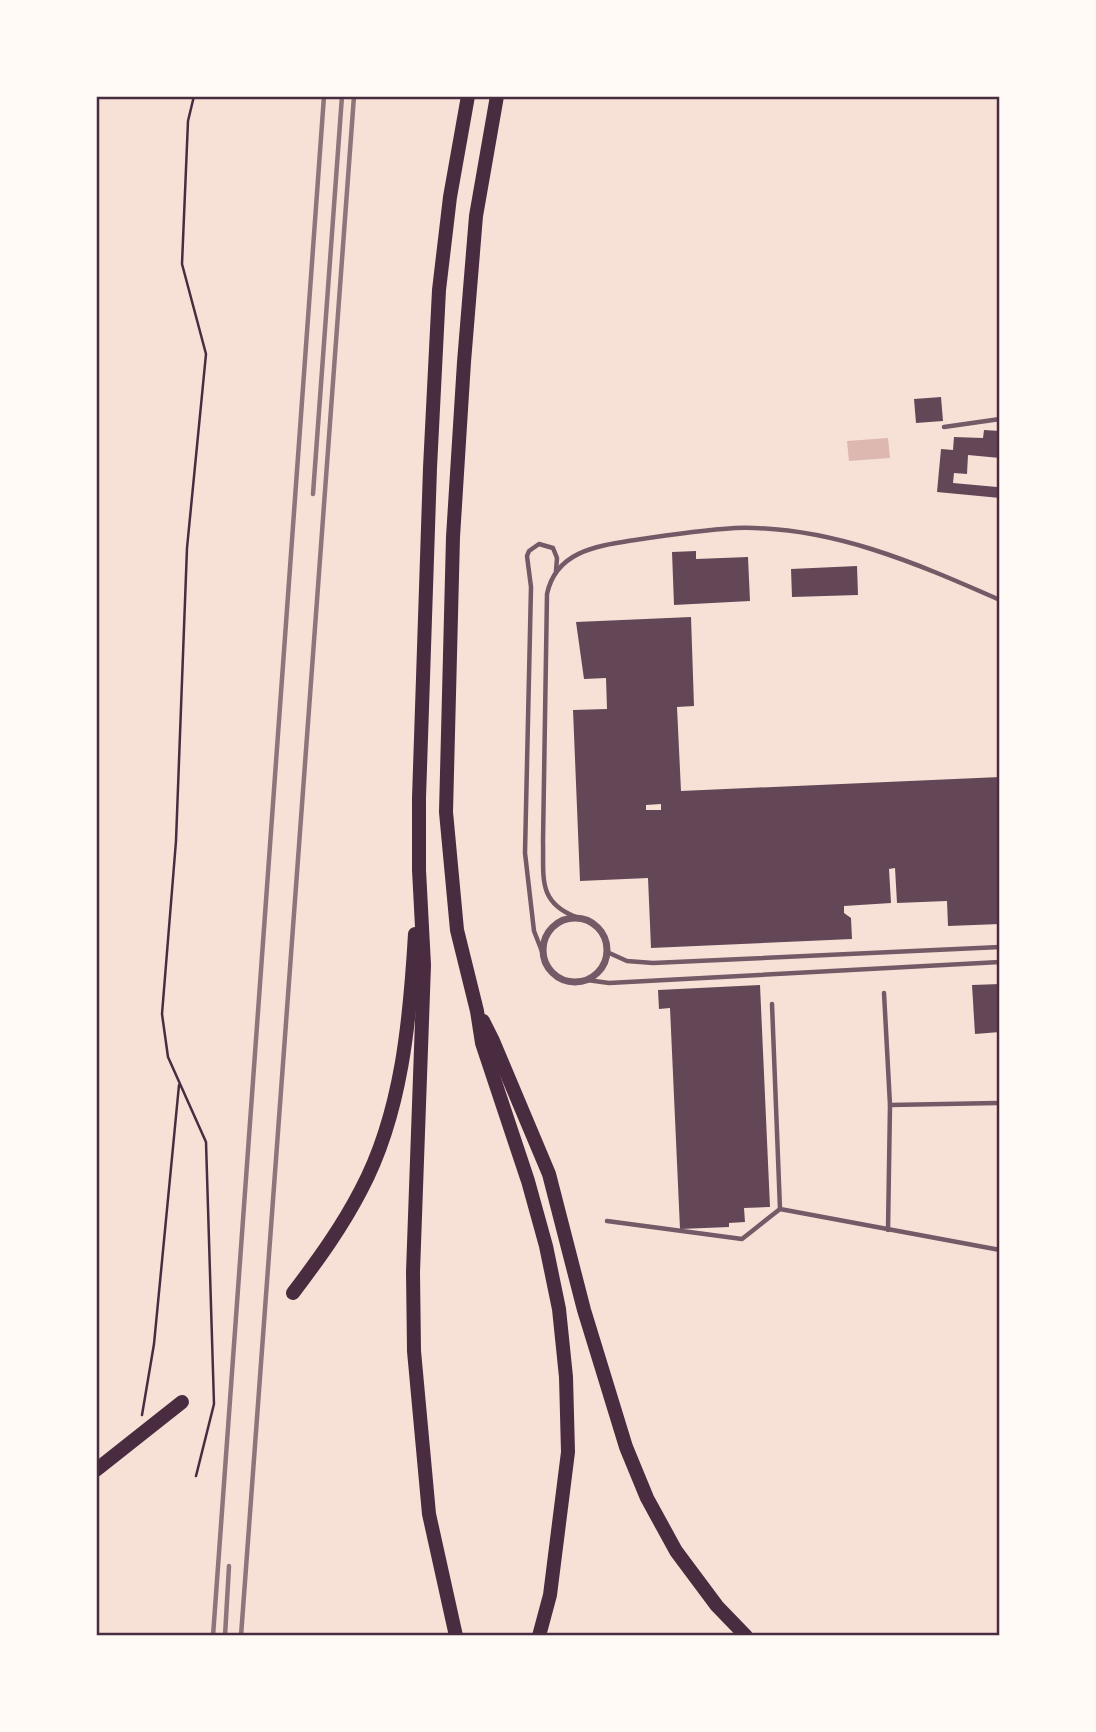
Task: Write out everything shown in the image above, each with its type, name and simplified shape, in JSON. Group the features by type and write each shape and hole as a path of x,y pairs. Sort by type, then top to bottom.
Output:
{"highway":[{"path":"456,1636 429,1514 414,1351 413,1272 425,965 419,870 419,784 430,468 439,290 450,197 468,96"},
{"path":"498,96 476,216 464,362 453,537 446,799 457,930 477,1010 482,1043 546,1246 559,1309 566,1377 568,1452 550,1595 539,1636"},
{"path":"293,1293 328,1245 362,1188 396,1090 409,1026 419,870"},
{"path":"477,1010 493,1041 549,1174 584,1310 626,1447 647,1498 676,1550 717,1606 746,1636"},
{"path":"96,1470 182,1402"}],"street":[{"path":"576,918 595,925 602,932 607,952 604,964 597,974 587,980 568,982 551,972 543,954 543,943 555,924 576,918"}],"lane":[{"path":"944,427 1000,419"},
{"path":"576,918 555,907 548,893 544,879 542,841 547,594 550,580 564,562 600,546 710,530 755,528 821,536 864,546 921,566 1000,600"},
{"path":"543,954 534,931 525,853 531,587 527,556 529,551 538,544 553,548 557,558 556,572"},
{"path":"607,952 626,961 653,963 1000,947"},
{"path":"587,980 609,983 1000,961"},
{"path":"884,993 890,1105 888,1230"},
{"path":"772,1004 780,1209"},
{"path":"890,1105 997,1103"},
{"path":"607,1221 742,1239 780,1209 1000,1250"}],"path":[{"path":"194,96 188,121 182,264 206,355 187,548 176,841 162,1014 168,1057 206,1142 214,1404 196,1476"},
{"path":"141,1418 154,1344 179,1082"}],"shaded area":[{"path":"888,438 890,458 849,461 847,441"}],"building":[{"path":"941,397 943,421 916,423 914,399"},
{"path":"984,430 1000,431 1000,458 968,455 967,474 954,473 953,483 997,487 1000,472 1000,498 937,492 941,449 953,450 954,437 983,438"},
{"path":"696,551 696,559 748,557 750,601 674,605 672,552"},
{"path":"857,566 858,595 792,597 791,569"},
{"path":"691,617 694,706 677,707 681,791 1000,777 1000,924 948,926 947,901 897,903 895,868 889,869 891,903 844,906 844,913 851,918 852,939 651,948 648,878 580,881 573,710 607,709 606,678 584,679 576,622","holes":["661,804 661,810 646,810 646,805"]},
{"path":"1000,984 1000,1032 975,1034 972,985"},
{"path":"760,985 770,1207 744,1208 745,1222 729,1223 729,1227 680,1229 670,1008 659,1009 658,990"}],"railway":[{"path":"213,1636 324,96"},
{"path":"313,494 342,96"},
{"path":"241,1636 354,96"},
{"path":"225,1636 229,1566"}]}
